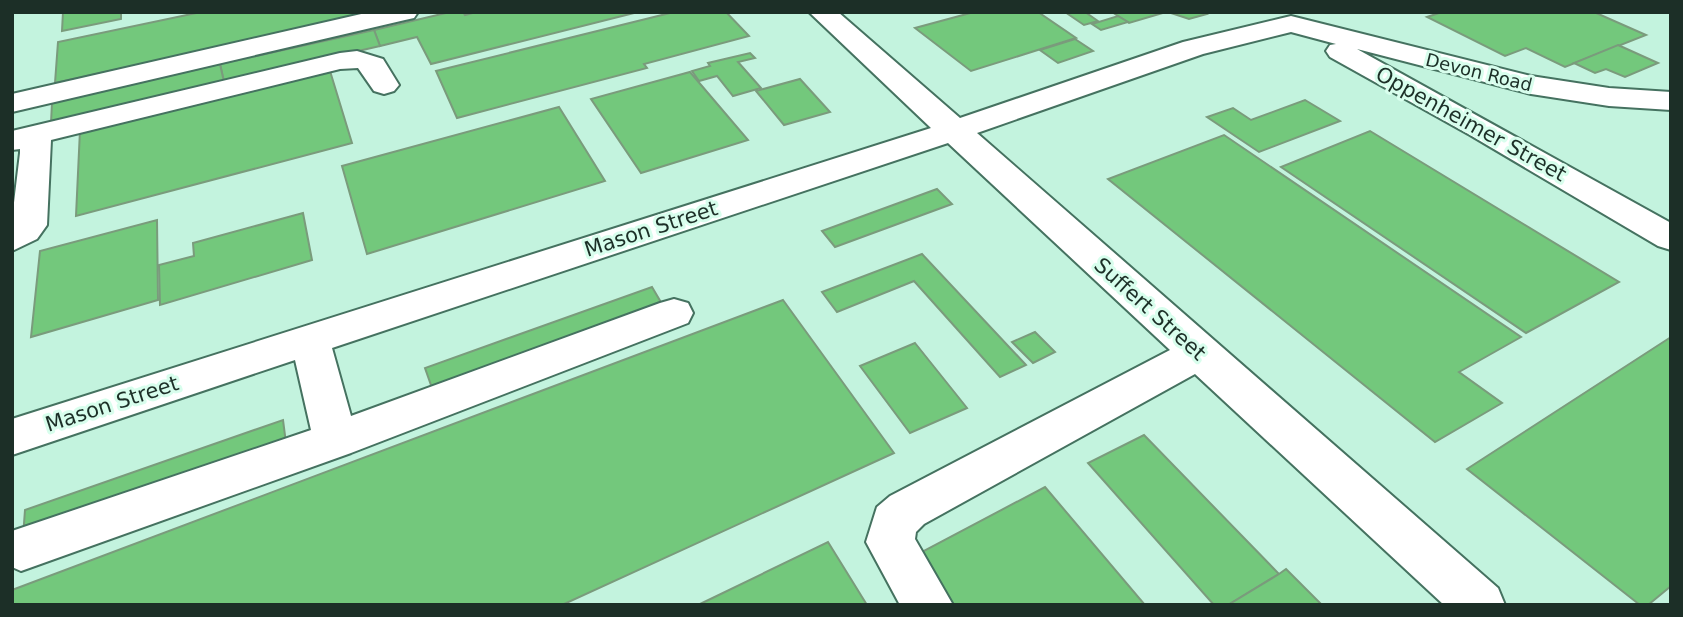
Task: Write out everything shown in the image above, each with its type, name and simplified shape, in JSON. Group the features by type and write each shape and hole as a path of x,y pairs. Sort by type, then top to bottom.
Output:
{"street":[{"path":"12,103 405,12"},
{"name":"Suffert Street","path":"822,12 1480,605"},
{"name":"Mason Street","path":"12,437 953,131 1281,18"},
{"name":"Devon Road","path":"1281,18 1531,85 1609,97 1671,101"},
{"name":"Oppenheimer Street","path":"1281,18 1481,128 1671,238"},
{"path":"12,239 29,225 36,153 24,138 340,61 360,60 375,65 384,85"},
{"path":"1481,128 1531,85"},
{"path":"21,549 335,440 674,313"},
{"path":"310,340 335,440"},
{"path":"928,605 890,542 894,522 907,510 1199,353"}],"building":[{"path":"63,12 121,12 121,19 62,31"},
{"path":"201,12 365,12 367,19 260,38 55,83 58,42"},
{"path":"450,12 463,12 465,15 476,12 638,12 431,64 417,37 380,46 374,30"},
{"path":"674,12 726,12 749,36 644,64 647,68 457,118 436,71"},
{"path":"974,12 1038,12 1076,38 971,71 915,28"},
{"path":"1065,12 1085,12 1098,21 1084,25"},
{"path":"1112,12 1166,12 1129,23"},
{"path":"1168,12 1205,12 1207,14 1189,19"},
{"path":"1442,12 1594,12 1646,35 1565,67 1526,48 1505,56 1427,17"},
{"path":"1118,16 1128,22 1101,30 1092,24"},
{"path":"374,30 380,46 224,82 220,64"},
{"path":"1075,39 1093,51 1058,63 1040,50"},
{"path":"1618,45 1658,63 1625,77 1606,69 1595,73 1574,63"},
{"path":"750,53 755,58 738,62 761,88 733,96 717,76 699,81 692,71 710,66 708,63"},
{"path":"220,64 224,82 51,123 52,103"},
{"path":"330,71 352,143 76,216 80,130"},
{"path":"690,72 748,140 641,173 591,99"},
{"path":"800,79 830,112 784,125 756,91"},
{"path":"1305,100 1340,121 1259,152 1207,117 1233,108 1251,120"},
{"path":"559,107 605,181 367,254 342,166"},
{"path":"1370,131 1619,282 1526,333 1281,167"},
{"path":"1224,135 1521,337 1459,372 1502,403 1435,442 1108,179"},
{"path":"937,189 952,204 835,247 822,231"},
{"path":"303,213 312,260 160,305 159,265 194,256 193,243"},
{"path":"157,220 158,300 31,337 40,251"},
{"path":"922,254 1026,365 1000,377 914,281 837,312 822,292"},
{"path":"652,287 662,304 432,388 425,368"},
{"path":"783,300 894,453 562,605 12,605 12,590"},
{"path":"1035,332 1055,352 1033,363 1012,342"},
{"path":"1671,337 1671,586 1648,605 1640,605 1467,469"},
{"path":"915,343 967,408 910,433 860,366"},
{"path":"283,420 286,443 23,537 25,510"},
{"path":"1144,435 1279,574 1228,605 1214,605 1088,463"},
{"path":"1045,487 1145,605 950,605 916,555"},
{"path":"828,542 867,605 698,605"},
{"path":"1286,569 1322,605 1228,605 1279,574"}]}
